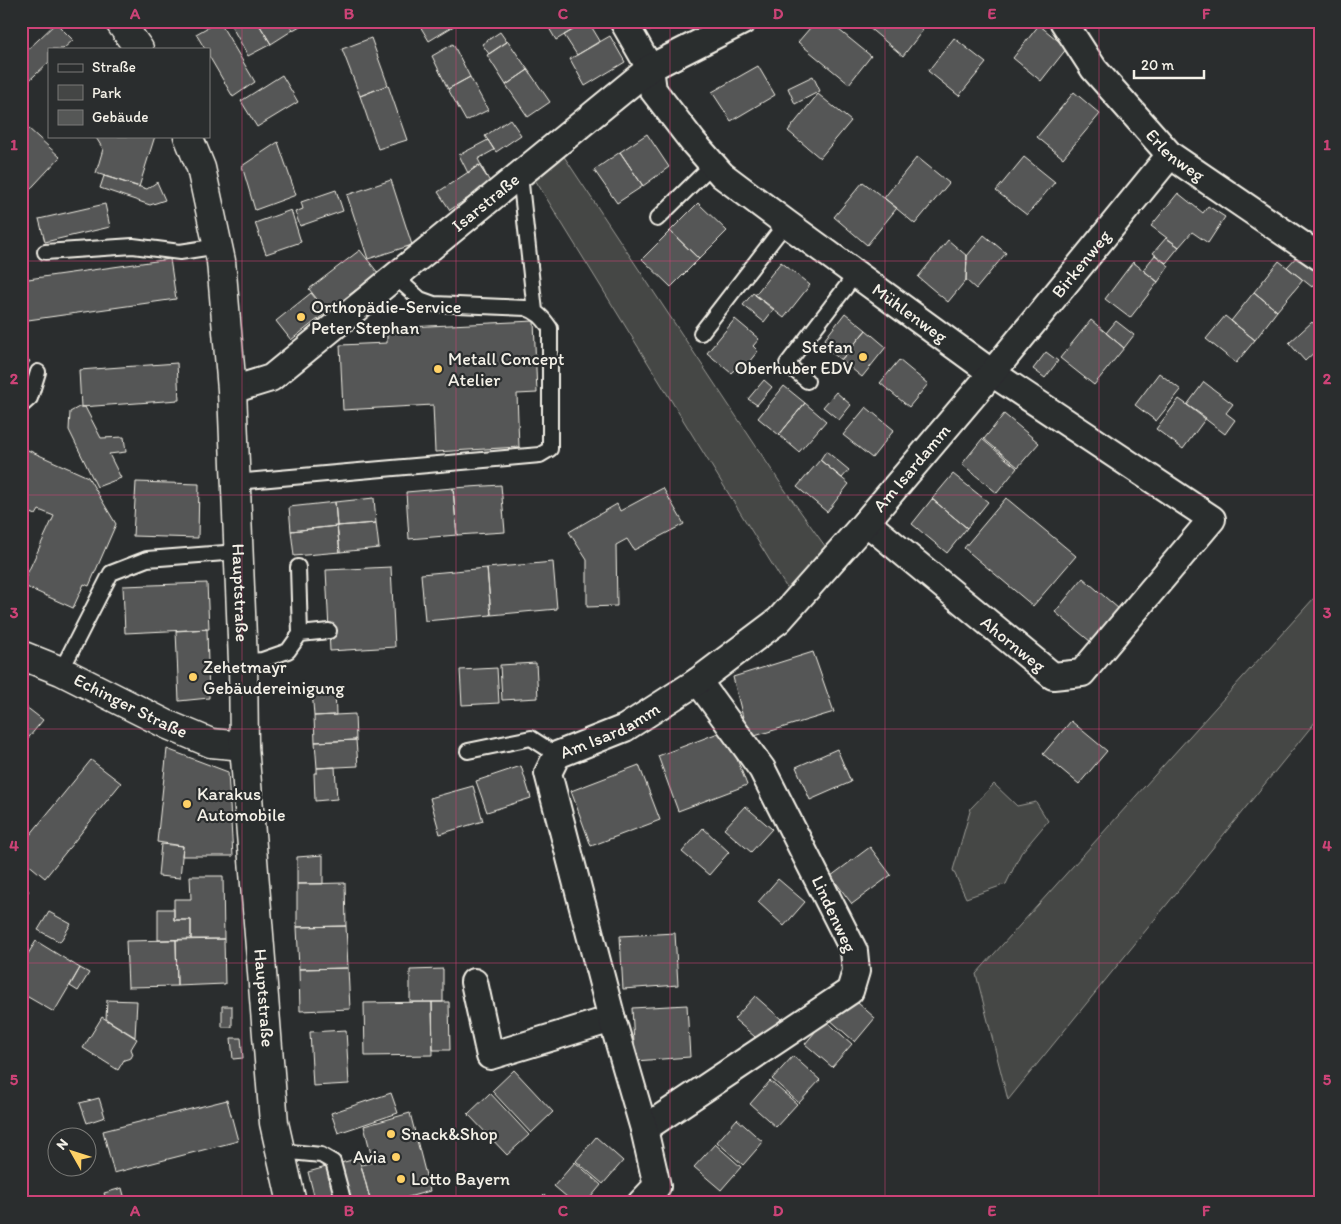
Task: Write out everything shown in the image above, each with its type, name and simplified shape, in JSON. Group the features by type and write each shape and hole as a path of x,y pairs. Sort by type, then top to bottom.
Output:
{"main road":[{"path":"120,21 138,48"},
{"name":"Hauptstraße","path":"189,138 201,168 219,246 232,390 243,662 244,746 274,1123 292,1203"},
{"name":"Echinger Straße","path":"21,655 61,671 168,725 211,743 244,746"}],"street":[{"name":"Mühlenweg","path":"623,21 650,68 653,90 693,142 722,175 786,224 992,373 1212,519"},
{"name":"Isarstraße","path":"232,390 271,378 650,68 743,21"},
{"name":"Erlenweg","path":"1063,21 1094,69 1170,155 1320,258"},
{"name":"Birkenweg","path":"992,373 1170,155"},
{"name":"Am Isardamm","path":"641,1203 656,1186 644,1129 612,1019 548,773 557,755 625,728 698,681 778,620 866,522 992,373"},
{"name":"Ahornweg","path":"866,522 1053,676 1082,674 1212,519"},
{"name":"Lindenweg","path":"644,1129 850,991 856,971 854,951 762,769 698,681"},
{"path":"474,982 490,1056 612,1019"}],"lane":[{"path":"657,219 713,164"},
{"path":"520,176 535,311"},
{"path":"701,333 786,224"},
{"path":"45,252 133,246 180,252 219,246"},
{"path":"807,380 786,364 856,274"},
{"path":"235,482 540,456 550,449 550,328 544,319 535,311 526,308 434,304 420,299 396,277"},
{"path":"21,406 30,398 38,372"},
{"path":"61,671 111,573 147,559 238,552"},
{"path":"243,662 262,660 288,651 300,634 298,567"},
{"path":"300,634 329,631"},
{"path":"468,750 531,738 557,755"},
{"path":"280,1151 320,1155 333,1162 344,1203"}],"green space":[{"path":"563,155 785,490 825,546 788,590 534,178"},
{"path":"1314,598 1320,605 1320,716 1008,1100 976,974"},
{"path":"994,784 1017,806 1036,802 1048,821 1021,853 1006,884 966,898 953,870 971,808"}],"building":[{"path":"219,21 255,82 233,97 210,58 210,48 204,48 196,34"},
{"path":"241,21 257,21 271,44 248,56 232,27"},
{"path":"257,21 287,21 293,30 271,44"},
{"path":"287,21 309,21 293,30"},
{"path":"417,21 462,21 429,41"},
{"path":"545,21 588,21 556,40"},
{"path":"588,21 600,41 577,55 564,35"},
{"path":"645,21 668,21 650,31"},
{"path":"816,21 828,21 871,56 849,84 798,42"},
{"path":"863,21 911,21 923,30 903,56"},
{"path":"56,23 73,40 64,48 48,48 48,63 21,88 21,56"},
{"path":"1039,25 1067,48 1041,81 1013,58"},
{"path":"500,32 507,42 489,54 482,44"},
{"path":"610,36 625,62 585,86 570,59"},
{"path":"371,38 388,85 360,96 342,49"},
{"path":"954,38 986,63 959,96 928,71"},
{"path":"508,41 528,70 506,85 487,55"},
{"path":"453,44 470,77 448,89 432,56"},
{"path":"758,66 775,95 731,121 712,92"},
{"path":"528,70 550,102 528,117 506,85"},
{"path":"282,75 298,102 257,127 241,101"},
{"path":"813,76 820,91 795,104 788,88"},
{"path":"470,77 488,110 466,121 448,89"},
{"path":"388,85 407,140 378,149 360,96"},
{"path":"1074,92 1100,114 1063,158 1037,137"},
{"path":"818,94 851,121 820,158 788,131"},
{"path":"510,119 521,135 496,152 485,136"},
{"path":"28,128 60,157 22,198 21,135"},
{"path":"647,134 669,167 643,186 620,152"},
{"path":"96,138 154,138 139,187 96,173 103,149"},
{"path":"488,140 494,150 478,159 487,177 479,165 468,173 459,155"},
{"path":"278,142 296,195 255,210 242,166"},
{"path":"620,152 643,186 617,203 594,170"},
{"path":"917,157 949,183 915,224 884,198"},
{"path":"1024,157 1055,182 1027,215 996,191"},
{"path":"479,165 491,183 450,210 438,192"},
{"path":"104,176 147,189 157,182 165,200 150,205 100,188"},
{"path":"391,180 412,245 368,259 347,195"},
{"path":"863,182 897,208 867,245 834,217"},
{"path":"336,190 343,211 300,226 295,212 303,209 301,202"},
{"path":"1178,193 1203,213 1208,206 1225,217 1208,243 1192,232 1179,247 1151,226"},
{"path":"698,203 727,231 699,259 670,231"},
{"path":"105,204 110,227 45,242 39,219"},
{"path":"291,210 301,242 266,254 255,223"},
{"path":"670,231 699,259 671,287 642,259"},
{"path":"984,235 1006,253 976,289 966,280 967,256"},
{"path":"1166,238 1179,247 1166,263 1153,253"},
{"path":"948,240 967,256 966,280 948,302 918,277"},
{"path":"360,250 378,273 327,312 309,289"},
{"path":"1301,252 1320,268 1320,277 1312,287 1287,267"},
{"path":"1155,255 1169,266 1158,282 1143,270"},
{"path":"170,259 176,299 21,321 21,280"},
{"path":"1279,261 1303,280 1277,311 1254,292"},
{"path":"781,262 810,285 784,318 755,295"},
{"path":"1133,262 1158,282 1130,318 1105,299"},
{"path":"1254,292 1277,311 1255,340 1231,321"},
{"name":"Orthopädie-Service Peter Stephan","path":"311,293 327,312 291,340 276,321"},
{"path":"753,293 774,309 764,322 743,305"},
{"path":"845,313 866,330 841,360 821,344"},
{"path":"1225,316 1255,340 1236,363 1206,339"},
{"path":"735,319 759,339 753,346 758,351 739,374 734,370 731,373 707,353"},
{"path":"1091,320 1124,348 1094,385 1060,358"},
{"name":"Metall Concept Atelier","path":"534,321 537,393 517,394 519,447 435,452 433,405 343,410 340,345 387,343 387,328"},
{"path":"1116,321 1134,335 1124,348 1106,333"},
{"path":"1312,322 1320,330 1320,347 1305,361 1289,343"},
{"path":"866,330 886,347 862,377 841,360"},
{"path":"1046,352 1058,361 1045,378 1033,369"},
{"path":"21,356 30,361 21,375"},
{"path":"899,360 928,384 909,407 880,383"},
{"path":"177,363 179,400 81,407 79,370"},
{"path":"1159,373 1181,390 1156,421 1135,405"},
{"path":"764,380 772,387 757,405 748,399"},
{"path":"1204,382 1233,404 1226,413 1235,420 1225,434 1187,405"},
{"path":"784,386 805,403 779,435 758,418"},
{"path":"836,392 851,405 839,420 823,407"},
{"path":"1179,399 1206,418 1183,449 1156,429"},
{"path":"805,403 826,421 799,452 779,435"},
{"path":"79,407 85,407 101,438 124,437 126,452 109,454 121,478 97,487 69,430 70,412"},
{"path":"866,407 894,430 872,458 843,435"},
{"path":"1004,414 1039,443 1018,467 984,439"},
{"path":"982,439 1017,468 997,493 962,464"},
{"path":"21,447 88,477 116,524 89,586 84,584 73,608 22,585 54,516 39,510 36,515 21,509"},
{"path":"826,451 849,470 842,478 820,460"},
{"path":"820,460 849,484 827,512 797,487"},
{"path":"953,474 988,502 967,528 932,499"},
{"path":"136,482 199,484 198,538 133,536"},
{"path":"501,485 505,532 457,535 453,488"},
{"path":"453,488 457,535 409,539 406,492"},
{"path":"663,488 684,524 634,550 627,539 616,545 617,606 587,607 587,560 569,532 617,504 620,511"},
{"path":"374,498 376,523 337,526 335,502"},
{"path":"1006,498 1076,556 1033,606 964,548"},
{"path":"932,499 967,528 947,553 912,524"},
{"path":"335,502 337,526 291,531 289,507"},
{"path":"376,523 379,548 340,552 337,526"},
{"path":"337,526 340,552 294,556 291,531"},
{"path":"553,562 557,609 491,615 487,568"},
{"path":"391,567 395,647 330,651 326,570"},
{"path":"487,568 491,615 425,621 421,574"},
{"path":"1083,578 1119,609 1091,642 1055,612"},
{"path":"207,583 209,629 125,633 123,586"},
{"name":"Zehetmayr Gebäudereinigung","path":"207,629 209,698 179,701 176,631"},
{"path":"813,652 834,712 748,738 733,677"},
{"path":"536,663 538,698 502,700 500,665"},
{"path":"497,668 499,703 462,705 460,670"},
{"path":"335,688 336,715 314,716 312,689"},
{"path":"21,703 43,720 21,747"},
{"path":"355,714 356,740 315,742 314,716"},
{"path":"1071,721 1107,751 1079,784 1043,754"},
{"path":"726,730 747,785 678,811 658,756"},
{"path":"356,740 358,766 317,768 315,742"},
{"path":"167,749 228,772 233,856 182,856 183,846 157,842"},
{"path":"837,749 851,782 810,800 796,767"},
{"path":"91,760 121,783 45,878 21,858 21,846"},
{"path":"639,765 660,820 591,846 571,791"},
{"path":"521,766 531,798 487,812 476,781"},
{"path":"335,767 337,799 315,801 314,773 317,773 317,768"},
{"path":"473,786 483,821 440,834 430,798"},
{"path":"745,806 772,829 751,852 724,829"},
{"path":"703,828 729,852 709,875 682,852"},
{"path":"161,844 183,846 180,878 158,876"},
{"path":"870,847 891,875 852,904 831,876"},
{"path":"323,855 323,884 297,884 297,857"},
{"path":"190,876 223,876 224,939 191,939 191,920 174,920 174,899 191,899"},
{"path":"778,879 805,902 784,926 758,902"},
{"path":"345,883 346,926 297,927 297,884"},
{"path":"21,885 29,891 21,900"},
{"path":"158,909 174,909 174,920 191,920 191,939 158,940"},
{"path":"49,912 71,924 60,942 38,930"},
{"path":"346,926 348,968 299,969 297,927"},
{"path":"675,933 678,985 623,989 620,936"},
{"path":"224,939 225,984 177,986 176,940"},
{"path":"176,940 177,986 128,987 126,941"},
{"path":"36,941 80,968 54,1012 21,993 21,965"},
{"path":"80,968 89,973 78,991 70,986"},
{"path":"348,968 350,1009 300,1011 299,969"},
{"path":"443,969 443,1002 410,1002 410,970"},
{"path":"849,995 875,1018 855,1042 828,1018"},
{"path":"755,996 781,1019 761,1042 734,1019"},
{"path":"107,1000 137,1001 135,1037 106,1019"},
{"path":"432,1002 433,1055 365,1056 364,1003"},
{"path":"432,1002 449,1002 450,1050 433,1050"},
{"path":"687,1005 690,1057 635,1061 632,1008"},
{"path":"222,1006 232,1006 232,1027 222,1027"},
{"path":"102,1017 137,1039 131,1049 133,1054 131,1058 124,1060 118,1070 83,1048"},
{"path":"825,1020 852,1044 832,1067 805,1044"},
{"path":"346,1030 349,1084 313,1086 310,1032"},
{"path":"231,1038 241,1038 243,1058 233,1059"},
{"path":"793,1056 820,1080 799,1103 772,1079"},
{"path":"514,1070 553,1112 531,1133 492,1091"},
{"path":"770,1081 797,1104 776,1127 750,1104"},
{"path":"391,1093 398,1113 338,1133 331,1113"},
{"path":"490,1093 529,1135 507,1155 468,1114"},
{"path":"99,1098 105,1117 87,1123 80,1103"},
{"path":"227,1100 238,1141 114,1173 103,1131"},
{"path":"410,1113 430,1191 387,1203 384,1203 383,1200 371,1203 361,1165 373,1162 364,1126"},
{"path":"737,1119 763,1142 743,1165 717,1142"},
{"path":"596,1137 623,1161 603,1184 576,1161"},
{"path":"715,1144 741,1167 721,1190 694,1167"},
{"path":"359,1158 371,1203 316,1203 308,1172"},
{"path":"575,1162 601,1185 586,1203 574,1203 554,1186"},
{"path":"122,1188 126,1203 107,1203 104,1193"},
{"path":"544,1195 553,1203 537,1203"}],"place":[{"name":"Orthopädie-Service Peter Stephan","path":"301,317"},
{"name":"Stefan Oberhuber EDV","path":"863,357"},
{"name":"Metall Concept Atelier","path":"438,369"},
{"name":"Zehetmayr Gebäudereinigung","path":"193,677"},
{"name":"Karakus Automobile","path":"187,804"},
{"name":"Snack&Shop","path":"391,1134"},
{"name":"Avia","path":"396,1157"},
{"name":"Lotto Bayern","path":"401,1179"}]}
